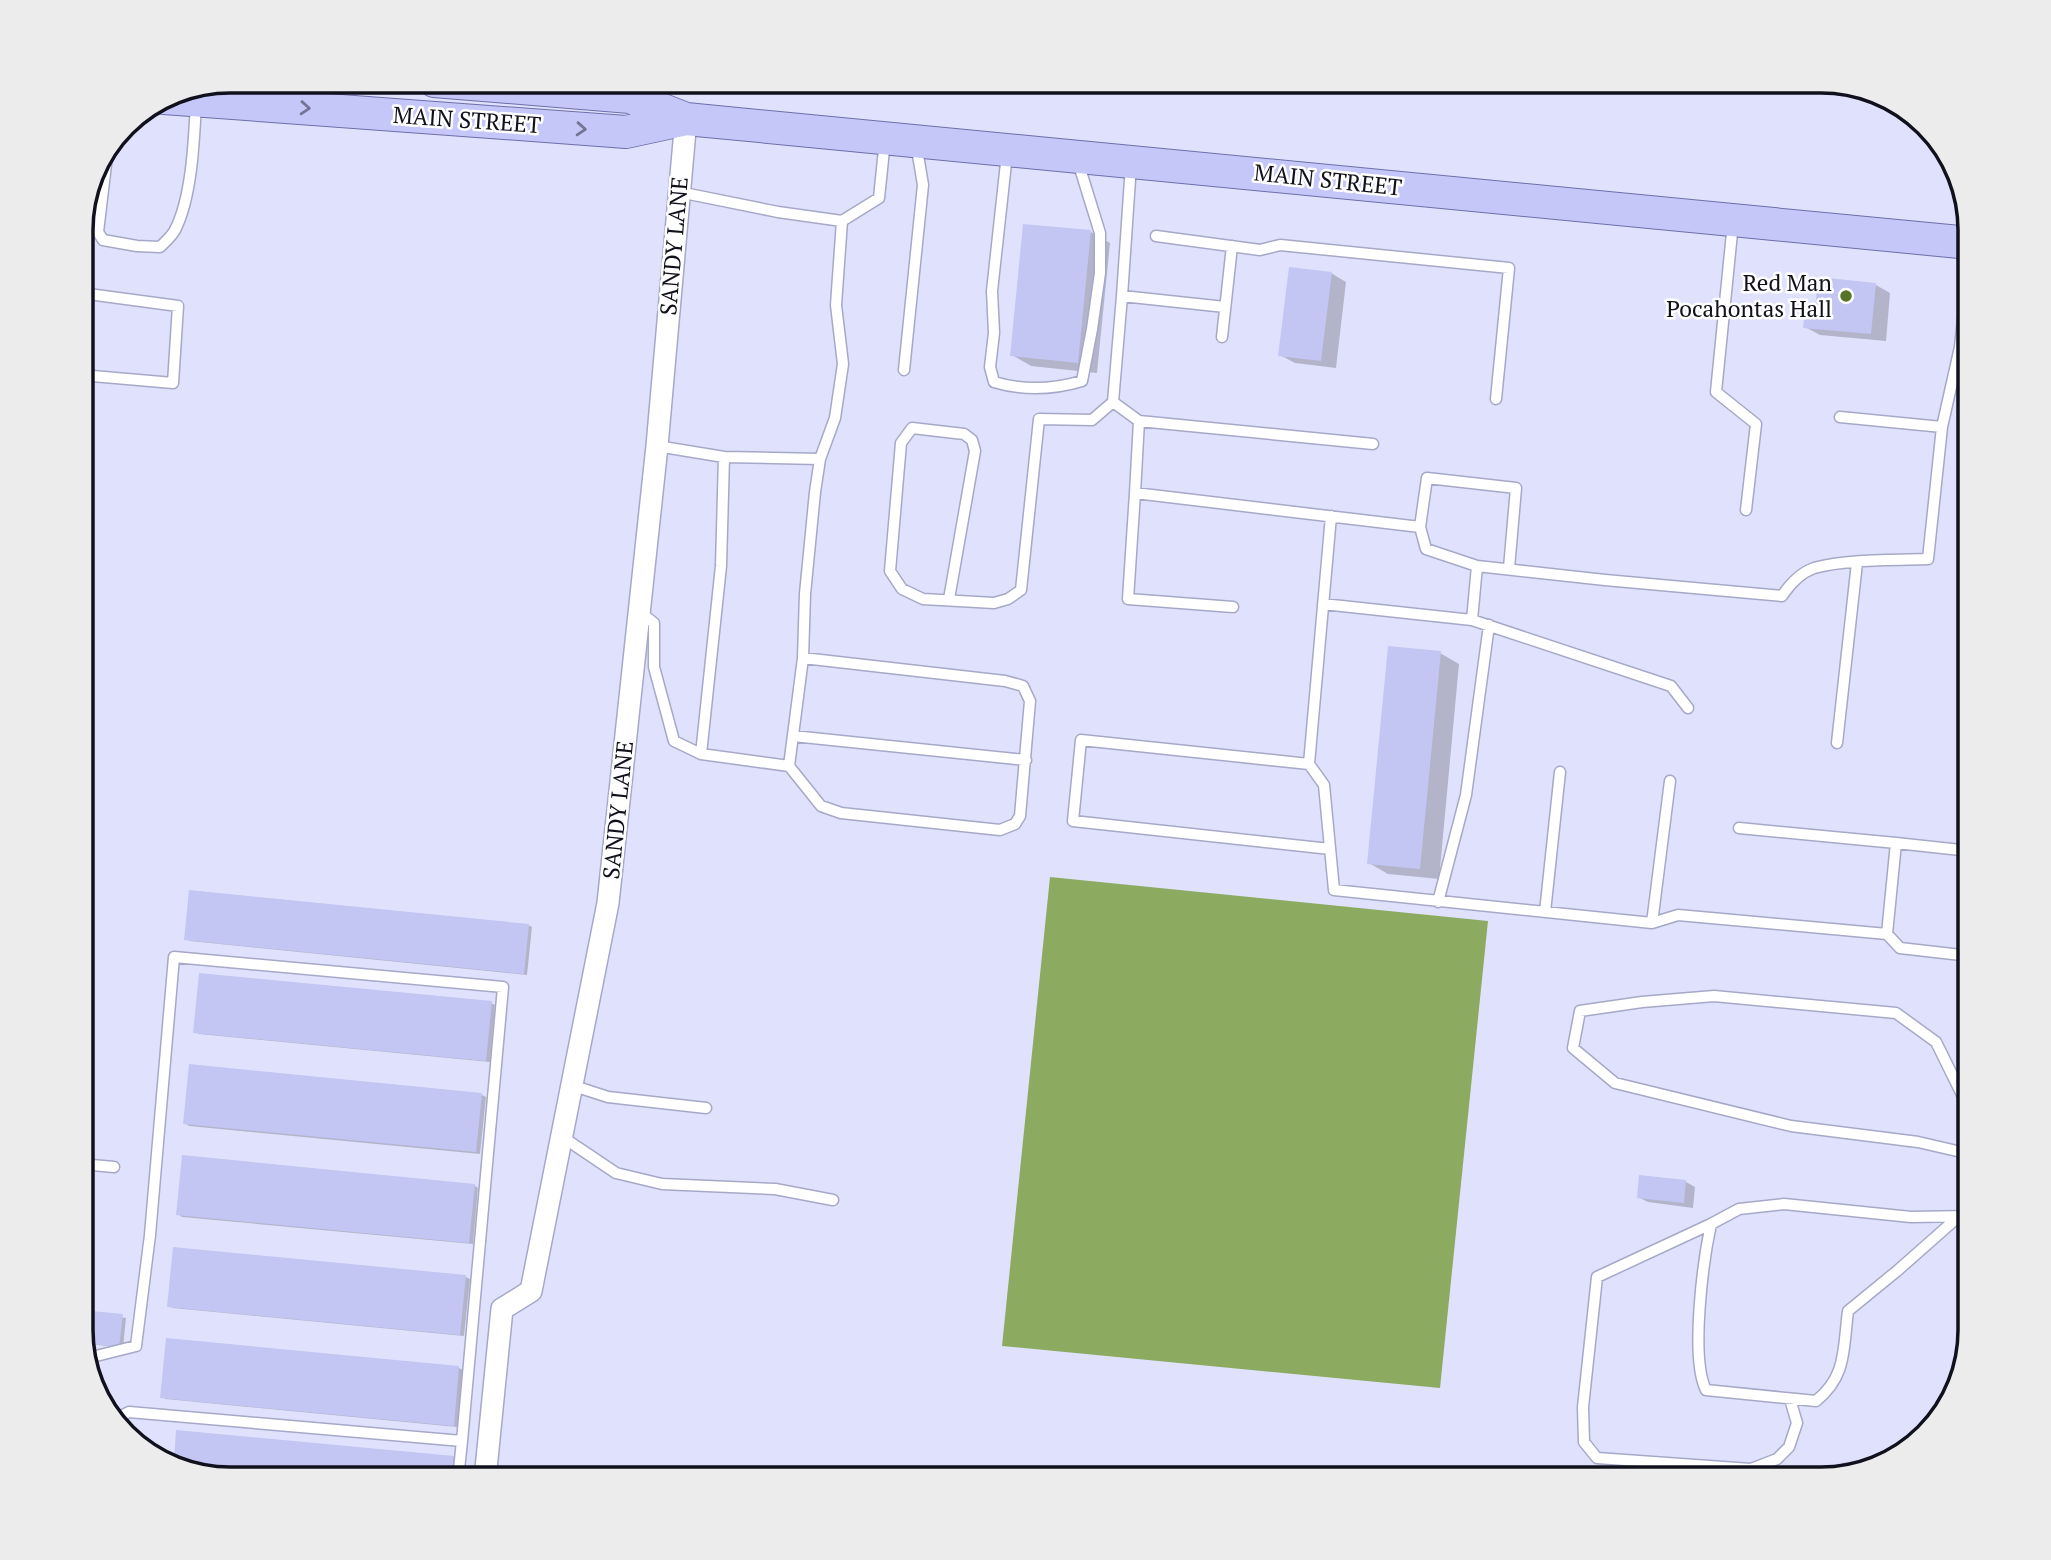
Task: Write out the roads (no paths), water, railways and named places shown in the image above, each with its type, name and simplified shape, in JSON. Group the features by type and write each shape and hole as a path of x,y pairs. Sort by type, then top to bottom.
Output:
{"main road":[{"name":"MAIN STREET","path":"584,93 630,97 686,119 1958,242"},
{"name":"MAIN STREET","path":"188,99 626,132 686,119"}],"street":[{"name":"SANDY LANE","path":"486,1467 502,1309 531,1291 608,903 657,446 686,119"}],"lane":[{"path":"105,173 99,232 103,240 160,247 175,232 184,201 192,162 196,100"},
{"path":"679,192 778,212 842,221 879,198 885,137"},
{"path":"904,370 923,185 916,140"},
{"path":"1008,149 992,291 994,332 990,367 994,382 1016,388 1057,389 1082,381 1097,296 1100,233 1076,156"},
{"path":"949,599 975,451 972,440 964,434 912,428 901,443 890,571 902,589 923,598 994,603 1008,599 1021,590 1039,419 1092,420 1113,402 1132,161"},
{"path":"1734,220 1716,392 1756,424 1746,510"},
{"path":"789,766 803,658 805,594 820,459 835,418 843,364 836,304 842,221"},
{"path":"1156,236 1259,250 1280,245 1509,268 1496,399"},
{"path":"1222,337 1232,246"},
{"path":"93,295 178,306 173,383 93,376"},
{"path":"1122,296 1225,307"},
{"path":"1508,568 1516,488 1427,478 1420,527 1426,549 1477,566 1782,596 1792,581 1813,569 1857,563 1928,559 1942,427 1958,356"},
{"path":"1113,402 1139,421 1373,444"},
{"path":"1840,417 1942,427"},
{"path":"1139,421 1129,599 1233,607"},
{"path":"657,446 724,457 820,459"},
{"path":"701,754 721,566 724,457"},
{"path":"1135,493 1420,527"},
{"path":"1331,516 1308,764 1324,785 1334,890 1652,923 1678,915 1887,934 1900,948 1958,955"},
{"path":"1837,743 1857,563"},
{"path":"1472,620 1477,566"},
{"path":"1323,604 1472,620 1671,686 1688,708"},
{"path":"639,612 654,623 654,667 674,741 701,754 789,766 821,806 841,813 1000,830 1015,824 1020,816 1030,701 1023,686 1005,681 803,658"},
{"path":"1438,902 1465,795 1489,625"},
{"path":"793,736 1026,760"},
{"path":"1308,764 1081,740 1073,821 1330,849"},
{"path":"1545,912 1560,772"},
{"path":"1652,923 1670,781"},
{"path":"1738,828 1958,850"},
{"path":"1887,934 1896,843"},
{"path":"95,1355 136,1346 150,1235 174,957 503,987 459,1467"},
{"path":"1958,1087 1936,1042 1896,1013 1714,996 1642,1002 1580,1011 1573,1048 1615,1083 1791,1126 1918,1142 1958,1151"},
{"path":"571,1085 608,1097 705,1108"},
{"path":"561,1136 616,1173 662,1184 775,1189 833,1200"},
{"path":"93,1165 114,1167"},
{"path":"1723,1467 1597,1458 1584,1442 1583,1407 1597,1277 1739,1209 1784,1204 1911,1217 1957,1218"},
{"path":"1711,1224 1703,1259 1698,1350 1700,1377 1706,1390 1816,1401 1831,1388 1840,1370 1848,1311 1957,1218"},
{"path":"1756,1467 1777,1459 1789,1447 1797,1423 1790,1399"},
{"path":"123,1415 129,1412 462,1441"}],"place":[{"name":"Red Man Pocahontas Hall","path":"1846,296"}]}
